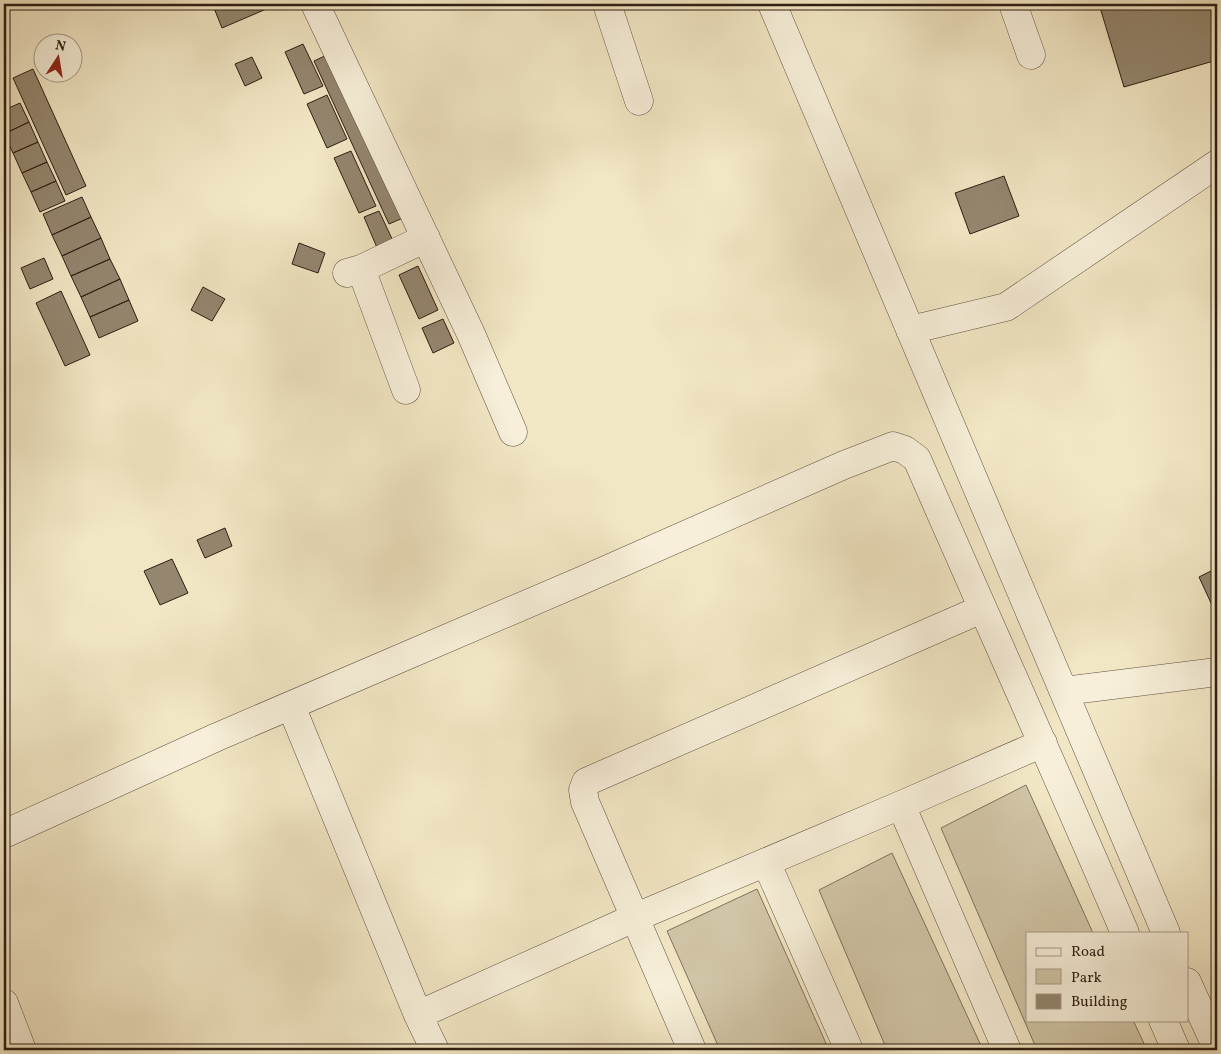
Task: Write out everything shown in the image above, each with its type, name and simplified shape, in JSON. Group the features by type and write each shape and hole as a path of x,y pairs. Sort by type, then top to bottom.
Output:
{"street":[{"path":"315,4 471,334 514,432"},
{"path":"607,4 639,101"},
{"path":"772,4 1166,932"},
{"path":"1014,4 1031,55"},
{"path":"910,330 1006,307 1217,164"},
{"path":"406,390 354,271 426,238"},
{"path":"4,834 218,737 844,465 893,446 905,450 917,459 1125,932"},
{"path":"692,1050 584,802 583,790 586,782 982,609"},
{"path":"1064,691 1217,672"},
{"path":"290,706 418,1015 435,1050"},
{"path":"418,1015 634,918 1043,743"},
{"path":"901,805 1007,1050"},
{"path":"766,862 849,1050"},
{"path":"1188,984 1217,1048"},
{"path":"4,1003 22,1050"},
{"path":"1164,1022 1176,1050"}],"green space":[{"path":"1026,785 1093,932 1026,932 1026,1022 1134,1022 1147,1050 1037,1050 941,828"},
{"path":"892,853 983,1050 887,1050 819,890"},
{"path":"757,889 829,1050 720,1050 667,931"}],"building":[{"path":"223,4 278,4 222,28 214,8"},
{"path":"1099,4 1217,4 1217,60 1124,87"},
{"path":"303,44 323,86 304,94 285,52"},
{"path":"329,54 403,218 389,224 314,61"},
{"path":"252,57 262,78 245,86 235,64"},
{"path":"32,69 32,82 39,82 86,186 66,195 13,78"},
{"path":"327,95 347,139 327,148 307,104"},
{"path":"20,103 29,122 4,134 4,110"},
{"path":"29,122 38,142 13,153 4,134"},
{"path":"38,142 47,162 22,173 13,153"},
{"path":"351,151 376,206 359,213 334,158"},
{"path":"47,162 56,181 31,192 22,173"},
{"path":"1004,176 1019,216 970,234 955,193"},
{"path":"56,181 65,201 40,212 31,192"},
{"path":"82,197 91,217 52,235 43,214"},
{"path":"379,211 394,243 378,250 364,217"},
{"path":"91,217 101,238 62,256 52,235"},
{"path":"101,238 110,259 71,276 62,256"},
{"path":"299,243 325,253 318,273 292,264"},
{"path":"44,258 53,279 30,289 21,268"},
{"path":"110,259 120,279 81,297 71,276"},
{"path":"418,266 438,310 419,319 399,275"},
{"path":"120,279 129,300 90,317 81,297"},
{"path":"203,287 225,299 212,321 191,310"},
{"path":"61,291 90,355 65,366 36,303"},
{"path":"129,300 138,321 99,338 90,317"},
{"path":"443,319 454,343 433,353 422,328"},
{"path":"225,528 232,546 205,558 197,540"},
{"path":"172,559 188,593 160,605 144,571"},
{"path":"1217,568 1217,616 1199,577"}]}
